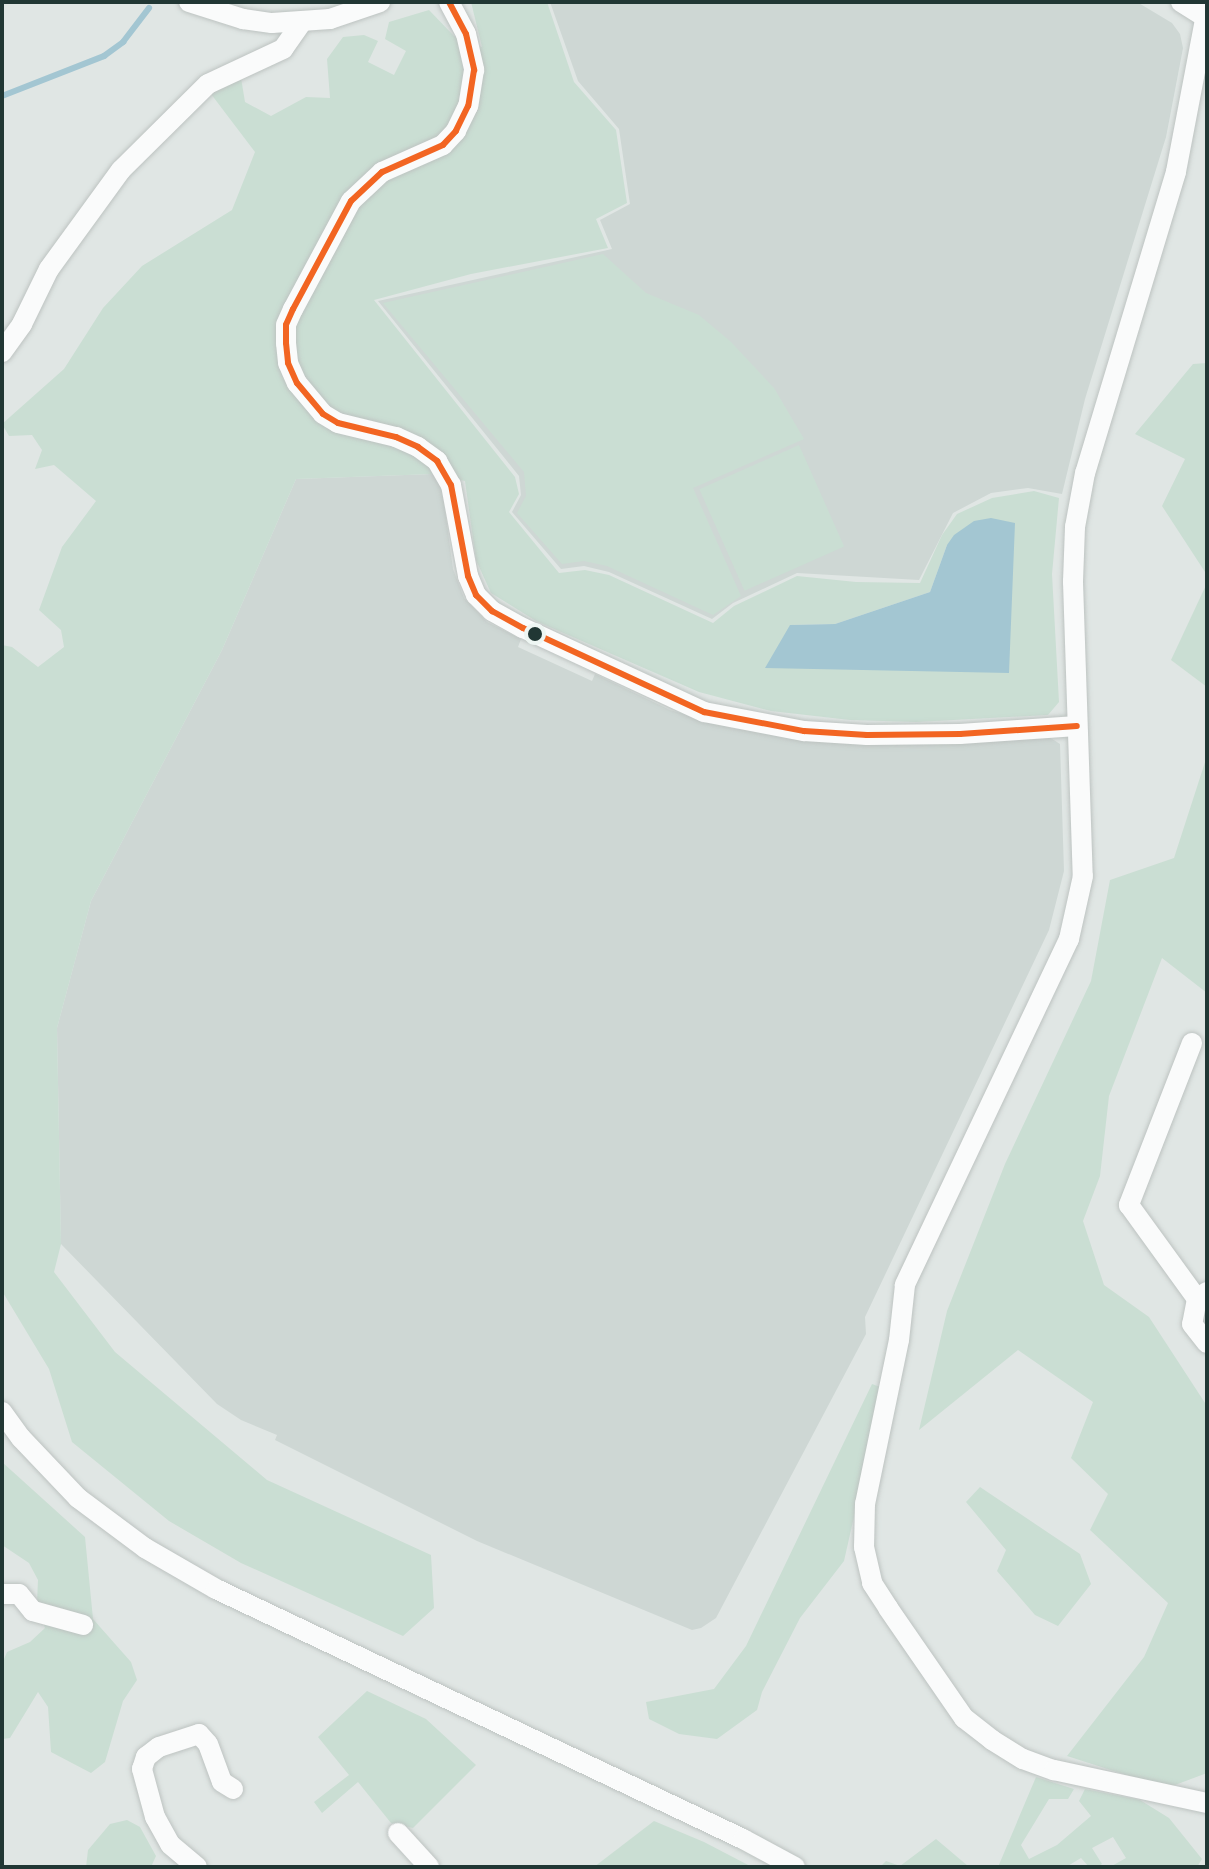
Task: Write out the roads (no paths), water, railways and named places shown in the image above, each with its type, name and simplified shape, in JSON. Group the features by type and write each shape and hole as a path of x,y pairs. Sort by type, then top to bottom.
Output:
{"street":[{"path":"189,2 243,19 302,22 330,19 380,2"},
{"path":"449,2 466,34 474,70 468,106 456,131 443,145 382,172 351,201 293,309 286,325 286,343 288,363 297,383 323,414 338,423 396,437 418,447 437,461 451,485 468,576 476,595 492,611 523,628 704,712 735,719 804,731 867,735 960,734 1077,726"},
{"path":"1181,2 1206,15 1176,172 1085,473 1075,527 1073,582 1083,876 1069,939 905,1285 899,1340 865,1504 864,1547 872,1583 964,1718 992,1740 1023,1759 1054,1770 1207,1803"},
{"path":"2,352 22,324 49,269 121,170 208,84 283,49 302,22"},
{"path":"1192,1043 1129,1205 1202,1295 1192,1324 1207,1343"},
{"path":"2,1412 21,1438 78,1498 145,1548 204,1582 743,1839 795,1867"},
{"path":"2,1594 19,1594 33,1611 83,1625"},
{"path":"197,1867 170,1844 155,1817 142,1769 146,1757 159,1747 199,1734 208,1744 222,1782 233,1789"},
{"path":"398,1833 429,1867"}],"water":[{"path":"991,518 1015,523 1009,673 765,668 790,625 835,624 930,592 947,545 954,535 974,521"}],"waterway":[{"path":"2,96 104,56 123,42 149,8"}]}
